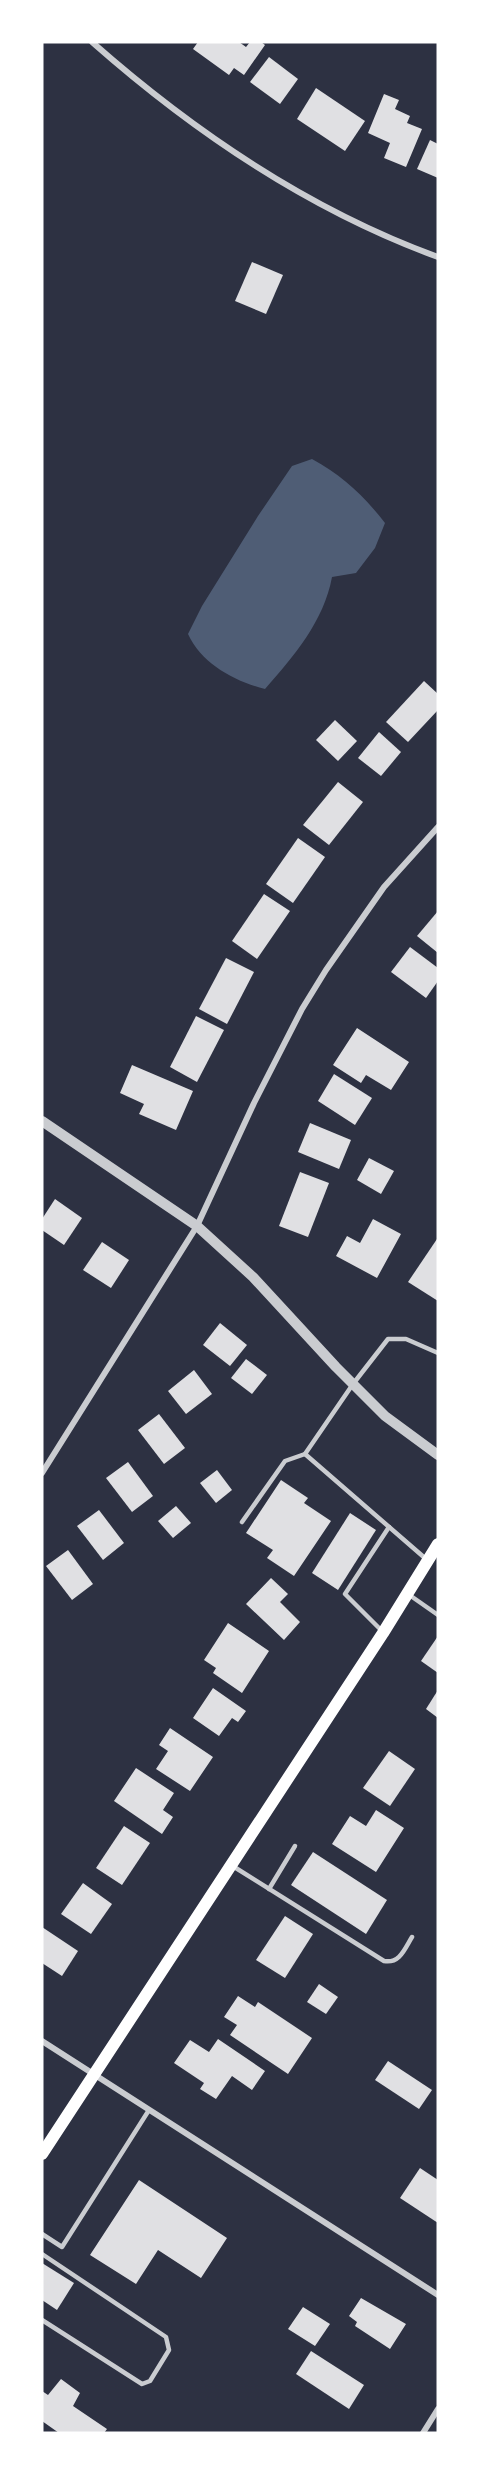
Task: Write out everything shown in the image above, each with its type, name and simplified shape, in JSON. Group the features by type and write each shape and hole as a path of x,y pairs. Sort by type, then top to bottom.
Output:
{"main road":[{"path":"42,2154 383,1633 438,1544"}],"street":[{"path":"92,42 139,83 224,146 338,213 372,230 438,256"},
{"path":"42,1473 197,1226 254,1103 302,1009 354,927 384,886 438,827"},
{"path":"42,1121 197,1226 253,1277 385,1416 438,1455"},
{"path":"42,2041 438,2295"},
{"path":"423,2433 438,2409"}],"lane":[{"path":"242,1522 285,1461 305,1454 388,1338 406,1339 438,1353"},
{"path":"305,1454 428,1561"},
{"path":"383,1633 345,1594 389,1527"},
{"path":"408,1594 438,1615"},
{"path":"269,1889 296,1846"},
{"path":"231,1865 384,1961 391,1963 397,1960 412,1937"},
{"path":"42,2234 62,2247 149,2110"},
{"path":"42,2254 166,2337 169,2350 150,2381 142,2384 42,2320"}],"water":[{"path":"312,459 352,487 385,523 375,548 356,573 332,577 315,623 297,651 265,689 220,670 194,645 188,634 202,606 292,466"}],"building":[{"path":"198,42 239,42 246,47 250,42 261,42 265,45 244,75 234,68 229,75 193,49"},
{"path":"269,57 298,79 280,104 250,82"},
{"path":"316,88 365,121 345,151 297,119"},
{"path":"384,94 399,100 395,109 410,116 407,123 422,129 406,167 384,158 390,143 368,133"},
{"path":"430,140 438,144 438,178 417,169"},
{"path":"252,262 283,275 266,314 235,301"},
{"path":"424,681 438,694 438,710 408,742 386,722"},
{"path":"335,720 357,741 338,761 316,740"},
{"path":"379,732 401,752 381,776 358,758"},
{"path":"338,782 363,802 329,845 303,825"},
{"path":"298,838 325,857 293,903 266,884"},
{"path":"264,894 290,911 257,959 232,941"},
{"path":"438,911 438,953 417,936"},
{"path":"410,947 438,968 438,981 426,998 391,972"},
{"path":"226,958 254,972 227,1024 199,1009"},
{"path":"196,1016 224,1030 197,1082 170,1067"},
{"path":"357,1028 409,1062 391,1090 366,1075 361,1083 333,1065"},
{"path":"132,1065 193,1091 176,1130 139,1114 144,1104 120,1093"},
{"path":"334,1074 372,1098 355,1125 318,1101"},
{"path":"310,1123 351,1140 339,1169 298,1152"},
{"path":"369,1158 394,1171 381,1194 357,1180"},
{"path":"300,1172 329,1183 308,1237 279,1226"},
{"path":"55,1199 82,1218 64,1245 42,1230 42,1219"},
{"path":"373,1219 401,1234 377,1278 336,1256 347,1236 360,1243"},
{"path":"438,1240 438,1301 408,1282"},
{"path":"102,1242 129,1260 111,1288 83,1270"},
{"path":"220,1323 247,1345 230,1366 203,1345"},
{"path":"246,1359 267,1375 252,1394 231,1378"},
{"path":"194,1370 212,1394 186,1414 168,1391"},
{"path":"159,1414 185,1448 164,1464 138,1430"},
{"path":"128,1462 153,1496 132,1512 106,1478"},
{"path":"217,1470 232,1490 216,1503 200,1483"},
{"path":"281,1480 308,1498 304,1503 331,1521 294,1576 267,1558 273,1550 246,1533"},
{"path":"176,1506 191,1523 173,1538 158,1521"},
{"path":"99,1510 124,1543 103,1560 77,1526"},
{"path":"350,1513 376,1530 338,1590 312,1573"},
{"path":"68,1550 93,1584 72,1600 46,1566"},
{"path":"271,1578 288,1594 280,1602 300,1622 284,1640 246,1604"},
{"path":"228,1623 269,1651 242,1693 213,1673 216,1668 204,1660"},
{"path":"438,1636 438,1673 421,1661"},
{"path":"213,1688 246,1711 238,1722 232,1718 219,1736 193,1718"},
{"path":"438,1690 438,1718 426,1709"},
{"path":"170,1728 213,1757 190,1791 156,1769 168,1751 159,1745"},
{"path":"389,1751 415,1769 390,1806 363,1788"},
{"path":"136,1768 174,1793 163,1810 173,1817 162,1834 114,1801"},
{"path":"376,1810 404,1828 376,1872 332,1844 350,1816 366,1826"},
{"path":"124,1826 150,1843 122,1885 96,1868"},
{"path":"313,1852 387,1900 366,1934 291,1885"},
{"path":"83,1883 112,1904 91,1934 61,1914"},
{"path":"285,1916 313,1934 285,1978 256,1960"},
{"path":"42,1927 78,1951 62,1976 42,1963"},
{"path":"319,1984 338,1997 326,2014 307,2002"},
{"path":"238,1996 255,2007 258,2002 312,2038 288,2074 230,2035 237,2025 224,2017"},
{"path":"218,2039 265,2071 252,2090 232,2076 216,2099 200,2089 204,2083 174,2063 190,2040 209,2052"},
{"path":"388,2061 432,2090 419,2109 375,2080"},
{"path":"420,2168 438,2180 438,2223 400,2198"},
{"path":"139,2180 227,2238 201,2278 158,2250 136,2284 90,2255"},
{"path":"42,2263 74,2283 57,2310 42,2300"},
{"path":"361,2298 406,2324 390,2349 355,2326 357,2322 349,2316"},
{"path":"303,2307 330,2324 315,2346 288,2329"},
{"path":"311,2351 364,2385 349,2409 296,2374"},
{"path":"61,2379 80,2393 73,2406 107,2429 104,2433 59,2433 42,2421 42,2391 48,2395"}]}
